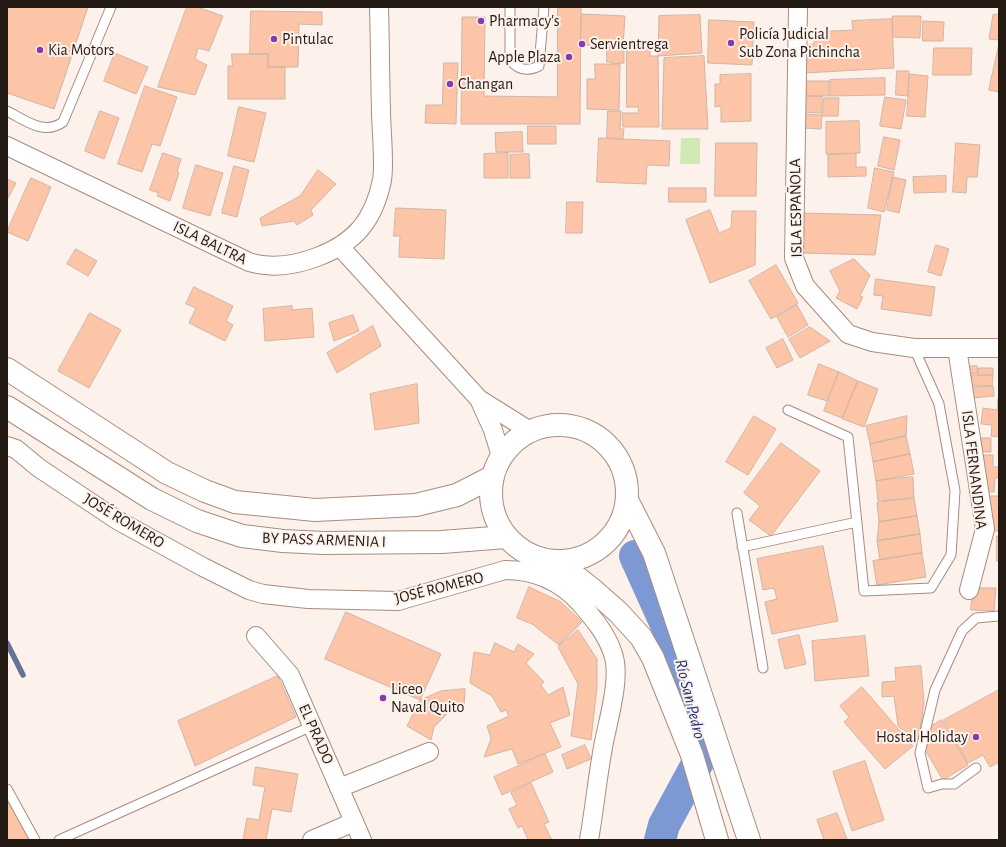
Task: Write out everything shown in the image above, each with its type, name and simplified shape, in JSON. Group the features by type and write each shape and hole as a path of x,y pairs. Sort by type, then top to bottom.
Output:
{"main road":[{"name":"BY PASS ARMENIA I","path":"7,369 167,473 205,491 235,502 315,510 416,505 457,495 492,477"},
{"name":"BY PASS ARMENIA I","path":"7,407 152,499 197,521 242,536 283,541 324,542 442,542 506,537"},
{"path":"550,424 571,425 590,431 607,443 620,459 626,479 627,500 622,520 611,537 595,551 576,559 556,561 542,559 529,554 517,547 506,537 499,527 492,509 490,490 492,477 501,456 514,441 530,430 550,424"},
{"path":"627,500 654,553 749,840"},
{"path":"556,561 618,612 641,637 653,658 692,755 717,840"}],"street":[{"name":"ISLA BALTRA","path":"7,146 249,262 259,265 289,265 308,261 340,248 354,236 368,220 382,179 379,7"},
{"name":"ISLA ESPAÑOLA","path":"798,7 794,258 805,286 848,334 872,342 914,348 999,348"},
{"path":"340,248 479,399 530,430"},
{"name":"ISLA FERNANDINA","path":"957,348 984,529 969,590"},
{"path":"479,399 494,430 501,456"},
{"name":"JOSÉ ROMERO","path":"7,446 16,449 39,468 117,520 249,590 263,594 315,600 398,601 429,594 505,570 519,570 541,576 571,593 595,621 606,637 614,655 613,696 602,751 589,840"},
{"name":"EL PRADO","path":"256,636 290,675 362,840"},
{"path":"339,788 429,752"},
{"path":"312,840 354,822"}],"lane":[{"path":"7,111 43,129 53,127 63,122 111,7"},
{"path":"510,7 510,60 515,66 522,70 533,69 539,66 544,7"},
{"path":"788,410 848,437 864,591 931,588 951,555 955,492 939,404 914,348"},
{"path":"737,513 763,668"},
{"path":"742,547 857,522"},
{"path":"976,768 954,784 942,784 928,788 920,753 935,690 962,631 976,618 999,616"},
{"path":"59,840 312,726"},
{"path":"7,789 35,840"}],"green space":[{"path":"681,138 700,138 700,164 680,164"}],"building":[{"name":"Kia Motors","path":"7,7 88,7 54,109 7,93"},
{"path":"187,7 197,7 223,16 209,51 198,48 195,59 207,65 195,95 158,87"},
{"name":"Apple Plaza","path":"558,7 581,7 580,124 461,124 462,17 485,17 484,96 557,97"},
{"name":"Pintulac","path":"251,11 322,12 322,25 299,24 298,67 268,67 268,54 250,54"},
{"path":"582,14 625,16 623,47 581,45"},
{"path":"999,14 999,40 989,39 993,15"},
{"path":"700,15 702,53 658,56 659,16"},
{"path":"893,16 921,16 920,38 893,37"},
{"path":"892,19 894,68 805,73 804,45 814,44 814,32 853,30 852,21"},
{"name":"Policía Judicial Sub Zona Pichincha","path":"709,20 754,22 752,65 708,63"},
{"path":"923,21 944,22 943,41 923,41"},
{"path":"627,41 650,41 650,56 658,56 659,127 623,127 622,113 639,113 638,107 627,107"},
{"path":"999,44 999,92 989,90"},
{"path":"607,47 624,47 624,63 612,64 612,62 607,62"},
{"path":"934,48 972,48 971,75 933,75"},
{"path":"115,53 148,67 136,94 104,81"},
{"path":"232,54 268,54 268,67 285,67 285,99 228,99 228,66 232,66"},
{"path":"704,56 708,129 662,129 664,58"},
{"name":"Changan","path":"444,63 458,63 456,124 425,123 426,105 442,105"},
{"path":"595,64 620,64 619,110 587,109 587,79 595,79"},
{"path":"897,71 909,71 908,96 896,95"},
{"path":"751,74 751,121 721,122 721,106 715,107 715,84 720,84 720,75"},
{"path":"910,74 928,76 925,117 907,116"},
{"path":"885,78 885,95 830,96 830,80"},
{"path":"803,81 829,81 829,96 802,96"},
{"path":"145,86 177,97 160,146 152,144 142,172 118,164"},
{"path":"802,96 822,96 822,113 801,112"},
{"path":"885,97 906,100 901,129 880,126"},
{"path":"824,98 839,98 838,116 823,116"},
{"path":"239,107 266,113 254,162 228,156"},
{"path":"100,111 119,118 104,159 85,151"},
{"path":"608,111 621,111 620,129 624,129 623,139 607,138"},
{"path":"803,114 822,115 821,129 805,128 806,124 803,124"},
{"path":"859,121 860,153 826,154 826,122"},
{"path":"528,126 556,126 556,144 528,144"},
{"path":"522,132 523,152 496,152 495,133"},
{"path":"884,137 900,140 894,170 878,166"},
{"path":"599,138 670,141 669,166 647,165 646,184 597,182"},
{"path":"716,143 757,143 756,196 715,196"},
{"path":"956,143 980,145 977,177 967,177 966,193 953,192"},
{"path":"163,153 181,159 177,172 179,173 170,201 157,196 159,193 150,190"},
{"path":"508,153 508,178 484,178 484,154"},
{"path":"529,154 530,178 510,178 510,155"},
{"path":"856,154 856,167 866,167 866,176 828,177 828,155"},
{"path":"196,165 223,173 210,216 183,208"},
{"path":"234,166 249,170 237,217 222,213"},
{"path":"875,168 894,172 884,212 868,208"},
{"path":"318,170 336,184 311,210 313,215 297,225 294,221 262,226 260,218 300,196"},
{"path":"946,176 946,192 914,193 913,177"},
{"path":"893,177 906,180 899,213 887,210"},
{"path":"31,178 51,187 28,241 7,232"},
{"path":"7,179 16,183 7,200"},
{"path":"669,188 706,188 706,202 669,202"},
{"path":"567,202 583,202 582,233 566,233"},
{"path":"396,208 446,210 444,259 399,257 400,236 394,236"},
{"path":"710,210 719,233 731,228 732,211 756,211 755,265 710,283 686,220"},
{"path":"801,213 881,215 875,255 802,253"},
{"path":"936,245 949,249 941,276 928,272"},
{"path":"76,249 97,261 88,276 67,264"},
{"path":"854,259 870,275 860,296 863,297 857,309 836,298 840,291 830,271"},
{"path":"776,265 798,303 771,319 749,281"},
{"path":"876,279 935,287 931,316 881,309 883,296 874,295"},
{"path":"194,287 233,306 226,321 233,325 225,341 189,323 196,308 186,304"},
{"path":"797,305 808,325 788,337 777,317"},
{"path":"292,306 292,310 312,308 314,337 265,341 263,309"},
{"path":"90,313 121,330 89,388 58,371"},
{"path":"353,315 359,331 334,341 329,323"},
{"path":"373,326 381,346 337,373 327,353"},
{"path":"810,327 830,341 800,358 789,339"},
{"path":"783,339 793,360 777,368 766,348"},
{"path":"819,364 839,372 827,401 808,395"},
{"path":"977,366 978,373 962,375 962,367"},
{"path":"979,368 993,368 993,375 978,375"},
{"path":"839,372 858,381 842,418 824,411"},
{"path":"972,375 993,375 992,386 972,386"},
{"path":"858,381 878,389 864,427 843,419"},
{"path":"417,384 419,423 375,430 370,394"},
{"path":"993,386 994,396 973,398 972,388"},
{"path":"998,399 999,437 991,436 992,425 981,424 983,408 997,410"},
{"path":"754,416 776,429 748,475 726,462"},
{"path":"907,416 906,436 870,444 866,426"},
{"path":"906,436 910,454 873,462 870,444"},
{"path":"972,438 991,438 991,452 977,452"},
{"path":"781,443 820,471 771,536 749,520 760,506 744,493"},
{"path":"910,454 914,474 876,481 873,462"},
{"path":"980,455 993,455 993,467 999,467 999,478 995,478 994,492 979,492"},
{"path":"913,477 914,498 878,501 876,481"},
{"path":"982,496 999,496 999,531 988,531"},
{"path":"914,498 917,516 879,522 877,503"},
{"path":"917,516 920,534 877,541 879,522"},
{"path":"920,534 922,553 880,560 877,541"},
{"path":"997,536 999,536 999,561 997,561"},
{"path":"823,546 838,621 772,634 765,602 777,599 774,588 763,590 757,559"},
{"path":"922,553 926,577 877,585 873,561"},
{"path":"529,587 561,602 582,622 559,645 532,624 517,618"},
{"path":"973,588 996,588 994,611 971,610"},
{"path":"346,612 441,654 420,700 325,659"},
{"path":"578,630 597,659 597,687 591,740 571,736 578,684 558,647"},
{"path":"799,635 806,664 785,669 778,640"},
{"path":"865,636 869,676 815,681 812,641"},
{"path":"495,643 514,652 518,644 534,654 526,663 544,682 541,685 548,695 563,687 570,715 550,723 561,747 518,764 512,749 484,757 491,739 487,726 509,716 506,710 501,712 492,696 470,683 474,652 490,655"},
{"path":"921,666 924,703 918,743 898,726 894,696 882,697 882,682 896,681 895,668"},
{"path":"278,676 296,717 195,766 178,721"},
{"path":"862,687 913,746 885,769 844,722 849,717 840,706"},
{"path":"465,689 464,708 448,713 434,727 431,740 407,726 420,700 441,691"},
{"name":"Hostal Holiday","path":"999,690 999,762 990,767 983,755 968,763 944,720"},
{"path":"942,720 968,765 943,780 924,748 936,741 928,728"},
{"path":"585,745 591,759 567,769 562,755"},
{"path":"545,754 553,772 502,795 494,777"},
{"path":"865,761 884,820 852,831 833,772"},
{"path":"256,767 298,774 291,812 272,809 266,840 243,840 247,818 259,820 265,787 253,785"},
{"path":"531,783 549,822 544,824 552,840 528,840 522,826 518,828 509,809 517,805 511,793"},
{"path":"7,793 33,840 7,840"},
{"path":"837,813 847,839 824,840 817,820"}],"waterway":[{"name":"Río San Pedro","path":"635,556 686,669 703,753 664,825 660,840"},
{"path":"7,643 23,675"}],"place":[{"name":"Pharmacy's","path":"481,21"},
{"name":"Pintulac","path":"274,39"},
{"name":"Policía Judicial Sub Zona Pichincha","path":"731,43"},
{"name":"Servientrega","path":"582,44"},
{"name":"Kia Motors","path":"40,50"},
{"name":"Apple Plaza","path":"569,57"},
{"name":"Changan","path":"450,84"},
{"name":"Liceo Naval Quito","path":"383,698"},
{"name":"Hostal Holiday","path":"976,737"}]}
